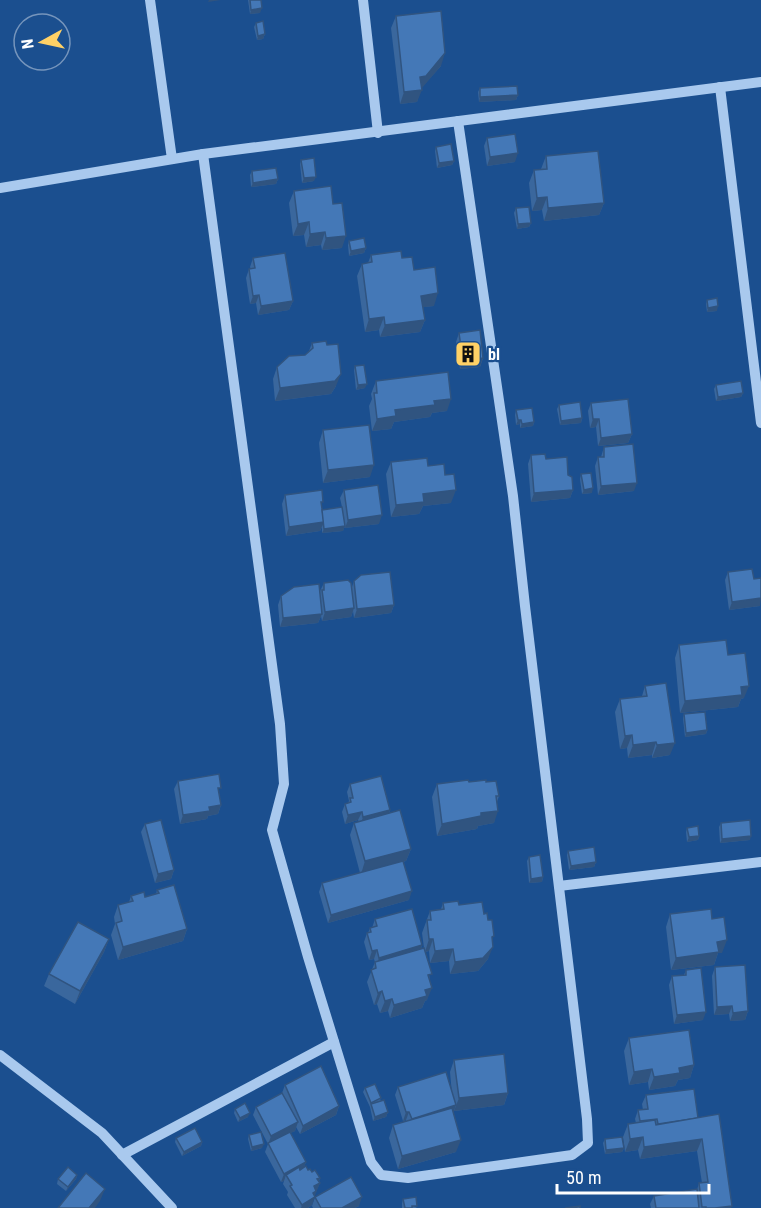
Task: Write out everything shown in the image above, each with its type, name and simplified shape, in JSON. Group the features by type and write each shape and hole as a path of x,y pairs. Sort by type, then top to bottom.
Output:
{"street":[{"path":"150,0 172,159"},
{"path":"363,0 378,133"},
{"path":"0,188 203,154 761,82"},
{"path":"720,87 761,423"},
{"path":"203,154 280,724 284,784 272,830 371,1162 381,1175 408,1178 572,1155 588,1143 513,496 458,121"},
{"path":"559,886 761,862"},
{"path":"122,1155 334,1042"},
{"path":"0,1055 102,1133 172,1208"}],"building":[{"path":"250,0 261,0 262,8 251,10"},
{"path":"441,11 445,53 426,76 420,77 422,90 404,92 396,16"},
{"path":"263,21 265,34 258,36 256,23"},
{"path":"517,86 518,95 480,97 480,88"},
{"path":"515,134 518,153 490,157 487,138"},
{"path":"451,144 454,161 439,163 436,147"},
{"path":"598,151 604,203 548,208 547,197 537,198 534,170 547,169 546,156"},
{"path":"314,158 316,177 304,178 301,160"},
{"path":"276,168 278,179 253,183 252,171"},
{"path":"331,186 333,204 342,203 346,236 326,238 325,232 310,234 309,222 298,224 294,191"},
{"path":"529,207 531,223 518,224 516,208"},
{"path":"364,238 366,248 351,251 349,241"},
{"path":"401,251 402,258 412,257 414,270 435,267 438,293 421,296 425,320 385,325 384,317 369,319 362,264 372,262 371,255"},
{"path":"285,253 293,301 261,306 259,295 253,296 249,269 255,268 253,258"},
{"path":"717,298 718,306 708,308 707,300"},
{"path":"480,330 483,358 463,361 459,333"},
{"path":"326,341 327,345 338,344 341,374 335,381 280,388 277,367 289,356 305,355 313,348 312,343"},
{"path":"364,365 367,384 358,385 355,366"},
{"path":"448,372 451,399 434,401 435,405 395,410 396,416 377,419 374,393 377,393 376,381"},
{"path":"741,381 743,393 718,397 716,385"},
{"path":"628,399 632,434 601,438 599,419 593,419 591,403"},
{"path":"580,402 582,418 561,421 559,405"},
{"path":"532,408 534,422 522,424 521,420 518,420 516,410"},
{"path":"369,425 374,465 328,470 323,430"},
{"path":"633,444 637,483 601,486 598,457 604,457 604,447"},
{"path":"545,454 546,459 567,457 568,475 572,477 573,490 534,493 531,455"},
{"path":"427,458 428,466 444,464 445,475 454,474 456,490 423,494 424,502 396,505 391,462"},
{"path":"591,473 593,488 584,490 581,474"},
{"path":"378,485 382,515 348,520 344,490"},
{"path":"322,490 324,522 289,527 285,495"},
{"path":"342,507 345,526 324,529 322,510"},
{"path":"752,569 754,579 761,578 761,598 732,602 728,572"},
{"path":"390,572 394,605 357,609 354,581 361,575"},
{"path":"348,580 351,583 354,608 325,612 322,590 324,590 324,583"},
{"path":"319,584 322,614 283,618 281,596 294,587"},
{"path":"726,640 728,655 745,653 749,686 741,687 742,695 685,701 679,645"},
{"path":"666,683 675,743 657,745 656,742 633,745 632,735 625,736 620,699 647,696 645,686"},
{"path":"705,712 707,730 686,733 684,714"},
{"path":"219,774 221,788 218,788 221,805 209,807 210,811 183,815 178,781"},
{"path":"381,776 390,810 363,817 362,812 348,815 345,804 351,802 350,798 353,798 350,784"},
{"path":"468,780 469,782 496,781 499,796 496,796 498,811 481,813 481,816 442,824 437,784"},
{"path":"400,810 411,849 365,861 354,823"},
{"path":"161,820 174,870 158,874 145,824"},
{"path":"750,820 751,836 722,839 721,823"},
{"path":"698,826 699,836 689,837 687,828"},
{"path":"594,847 596,862 571,866 568,851"},
{"path":"540,855 543,877 531,879 529,857"},
{"path":"403,861 412,891 331,915 322,883"},
{"path":"174,885 187,929 123,947 116,923 122,921 118,905 133,901 131,896 144,892 145,897 159,893 157,890"},
{"path":"458,901 459,905 482,902 484,914 487,913 488,920 492,920 493,947 483,958 455,962 453,949 435,951 433,939 429,939 427,920 431,920 430,911 444,909 443,903"},
{"path":"412,909 422,945 379,958 377,950 372,951 367,933 371,932 370,928 377,926 375,919"},
{"path":"711,909 712,919 724,917 727,940 717,942 719,952 676,958 670,914"},
{"path":"78,922 109,939 80,991 49,974"},
{"path":"424,948 432,974 428,975 432,988 425,990 427,996 394,1005 392,999 385,1001 382,991 378,993 371,970 376,968 375,962"},
{"path":"745,965 748,1011 733,1013 732,1006 717,1007 715,967"},
{"path":"701,968 706,1012 677,1015 672,976 686,975 686,970"},
{"path":"689,1030 694,1065 679,1068 680,1073 654,1077 652,1069 634,1072 629,1038"},
{"path":"504,1054 508,1093 459,1098 454,1060"},
{"path":"321,1066 339,1106 303,1126 285,1085"},
{"path":"446,1072 456,1105 412,1119 409,1112 406,1112 398,1087"},
{"path":"375,1084 381,1098 371,1103 365,1088"},
{"path":"694,1089 698,1118 658,1124 657,1119 640,1121 638,1110 648,1109 646,1095"},
{"path":"282,1093 298,1122 271,1136 256,1107"},
{"path":"384,1100 388,1112 375,1117 371,1104"},
{"path":"245,1103 250,1113 240,1118 235,1109"},
{"path":"452,1108 461,1140 402,1156 393,1125"},
{"path":"719,1114 732,1206 706,1208 702,1207 699,1183 708,1182 702,1139 644,1147 643,1137 630,1139 628,1124 655,1120 656,1125"},
{"path":"195,1128 202,1142 184,1152 176,1138"},
{"path":"261,1132 264,1144 252,1147 249,1135"},
{"path":"290,1132 306,1162 284,1174 268,1143"},
{"path":"622,1137 624,1148 606,1150 605,1139"},
{"path":"306,1166 312,1172 315,1170 320,1183 314,1186 315,1197 302,1205 286,1175 299,1167 300,1170"},
{"path":"68,1167 77,1175 68,1187 58,1179"},
{"path":"86,1173 105,1189 89,1208 58,1208"},
{"path":"351,1177 362,1197 342,1208 321,1208 315,1197"},
{"path":"697,1189 699,1208 656,1208 654,1196"},
{"path":"416,1197 417,1206 405,1208 403,1199"}],"place":[{"name":"bl","path":"468,354"}]}
